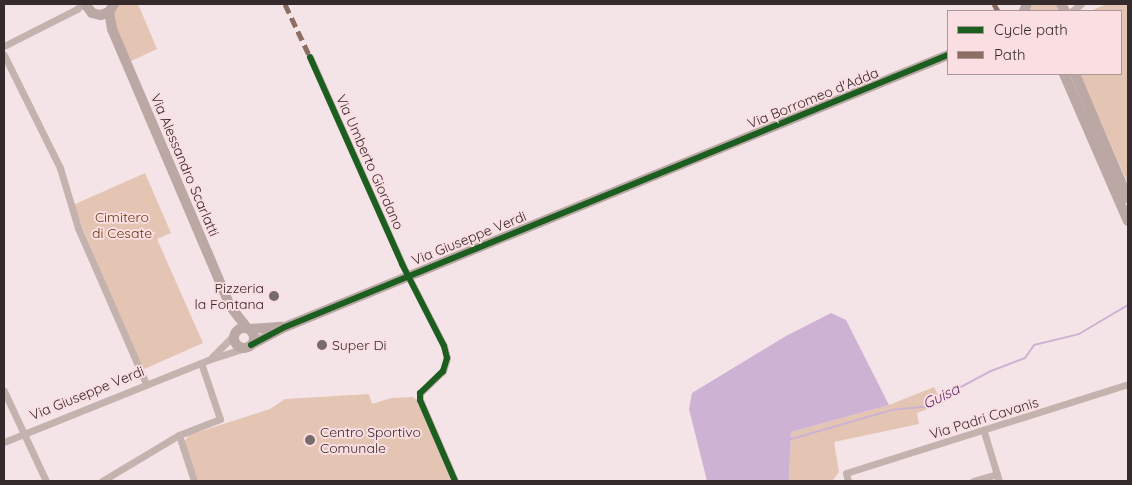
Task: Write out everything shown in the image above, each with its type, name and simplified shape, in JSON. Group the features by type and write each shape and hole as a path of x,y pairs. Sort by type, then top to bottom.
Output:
{"street":[{"path":"4,46 50,20 83,7 108,10"},
{"name":"Via Alessandro Scarlatti","path":"108,10 112,29 233,312 249,328"},
{"path":"4,55 60,168 78,228 146,384"},
{"name":"Via Borromeo d'Adda","path":"698,158 947,56"},
{"name":"Via Umberto Giordano","path":"310,57 447,358 443,371 420,393 420,400 455,481"},
{"path":"1064,75 1128,220"},
{"path":"1075,75 1128,198"},
{"name":"Via Giuseppe Verdi","path":"4,442 204,361 248,347 285,327 698,158"},
{"name":"Via Alessandro Scarlatti","path":"233,312 233,336"},
{"name":"Via Giuseppe Verdi","path":"249,328 285,327"},
{"path":"249,328 255,340 248,347 237,347 233,336 249,328"},
{"name":"Via Giuseppe Verdi","path":"204,361 233,336"},
{"path":"102,481 178,435 220,419 204,361"},
{"name":"Via Padri Cavanis","path":"848,481 846,473 984,432 1128,384"},
{"path":"4,391 46,481"},
{"path":"973,481 998,478 984,432"},
{"path":"178,435 194,481"}],"green space":[{"path":"110,4 138,4 157,49 125,64"},
{"path":"1033,4 1056,4 1059,10 1030,10"},
{"path":"1107,4 1128,4 1128,184 1080,75 1122,75 1122,10 1092,10"},
{"name":"Cimitero di Cesate","path":"145,173 171,233 157,239 203,343 142,370 73,205"},
{"path":"934,387 943,403 917,413 919,424 834,442 839,472 832,481 789,481 791,432 889,405"},
{"name":"Centro Sportivo Comunale","path":"369,394 372,404 391,398 413,397 417,400 452,481 198,481 184,442 189,435 270,409 285,399"}],"shaded area":[{"path":"831,313 846,320 889,405 791,432 789,481 707,481 689,409 692,393 786,336"}],"waterway":[{"name":"Guisa","path":"788,440 892,410 923,407 991,371 1025,358 1034,345 1079,334 1128,305"}],"marked path":[{"path":"285,4 310,57"},
{"path":"994,4 997,10"}],"cycle path":[{"path":"251,345 285,327 947,55"},
{"path":"310,57 402,264 444,346 447,358 443,371 420,393 420,400 455,481"}],"place":[{"name":"Pizzeria la Fontana","path":"274,296"},
{"name":"Super Di","path":"322,345"},
{"name":"Centro Sportivo Comunale","path":"310,440"}]}
